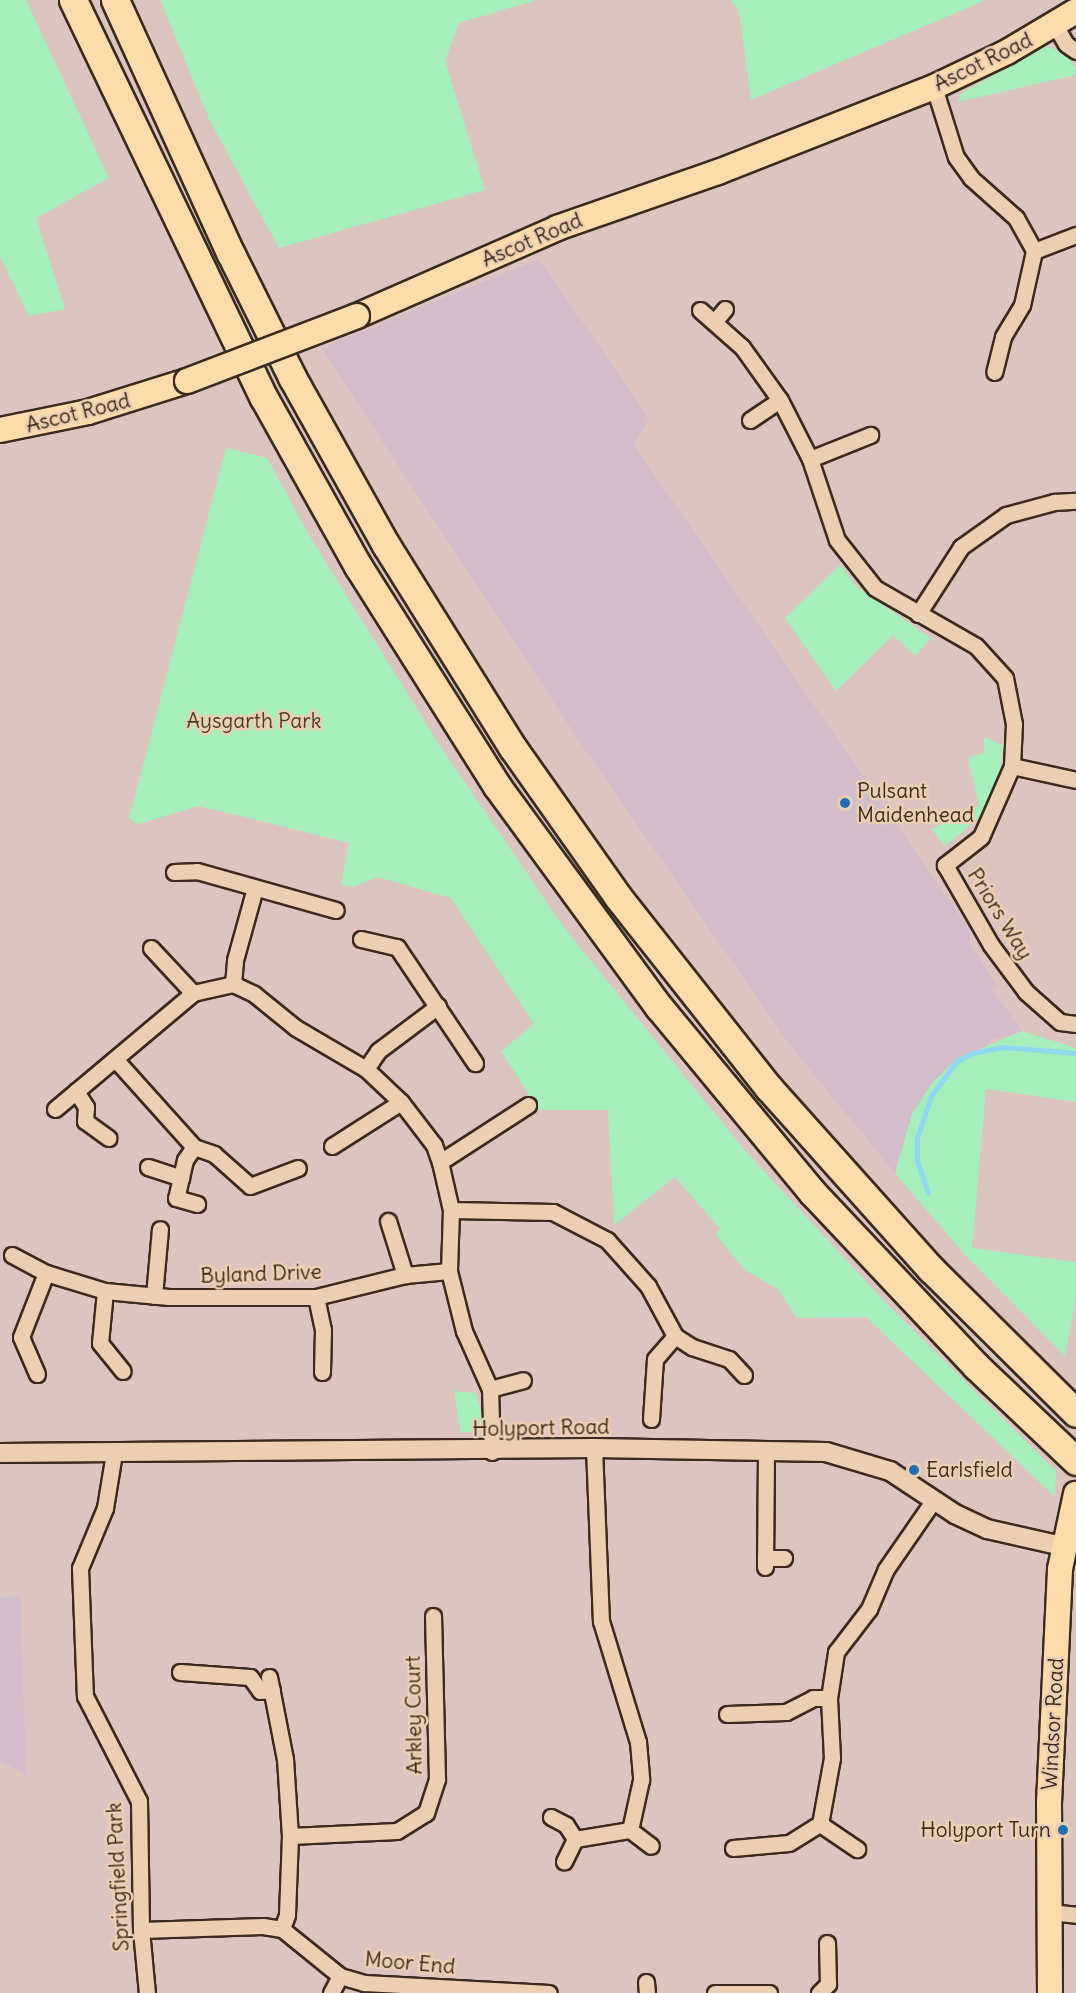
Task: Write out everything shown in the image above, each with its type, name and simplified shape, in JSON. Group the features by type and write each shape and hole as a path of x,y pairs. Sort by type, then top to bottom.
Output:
{"highway":[{"path":"73,0 264,398 358,566 484,767 620,957 742,1108 894,1282 1076,1461"},
{"path":"106,0 162,107"},
{"path":"115,0 162,107 246,286 325,438 435,627 547,799 654,945 795,1119 931,1269 1076,1413"}],"main road":[{"name":"Ascot Road","path":"0,430 88,412 187,381 357,316 557,228 717,172 934,87 1076,12"},
{"name":"Windsor Road","path":"1050,1993 1049,1803 1062,1546 1076,1494"}],"street":[{"name":"Ascot Road","path":"1055,25 1066,44 1076,51"},
{"path":"934,87 957,157 971,178 1016,218 1034,251 1022,305 997,336 994,372"},
{"path":"1034,251 1076,235"},
{"path":"714,322 725,309"},
{"name":"Priors Way","path":"700,310 742,347 780,400 810,459 837,540 875,588 976,646 1005,678 1014,724 1012,766 981,837 945,865 992,945 1026,992 1060,1022 1076,1024"},
{"path":"750,420 780,400"},
{"path":"810,459 870,435"},
{"path":"918,614 961,547 1006,515 1054,502 1076,501"},
{"path":"1012,766 1076,780"},
{"path":"174,872 198,871 336,910"},
{"path":"233,984 235,960 255,888"},
{"path":"361,939 397,947 475,1063"},
{"path":"151,948 193,993"},
{"path":"55,1109 193,993 233,984 254,994 296,1028 366,1069 400,1102 434,1145 440,1162 451,1210 449,1271 464,1331 490,1389 492,1452"},
{"path":"366,1069 378,1051 438,1006"},
{"path":"115,1059 194,1147 214,1154 250,1186 298,1168"},
{"path":"76,1092 86,1107 86,1121 108,1138"},
{"path":"332,1146 400,1102"},
{"path":"440,1162 528,1105"},
{"path":"194,1147 181,1178 176,1198 197,1204"},
{"path":"148,1167 181,1178"},
{"path":"451,1210 554,1212 607,1240 648,1286 675,1336 692,1347 729,1359 744,1374"},
{"path":"388,1221 405,1275"},
{"path":"154,1296 160,1229"},
{"name":"Byland Drive","path":"12,1255 46,1273 105,1291 154,1296 316,1296 405,1275 449,1271"},
{"path":"38,1374 21,1337 46,1273"},
{"path":"105,1291 100,1343 123,1371"},
{"path":"316,1296 323,1330 322,1372"},
{"path":"651,1419 655,1359 675,1336"},
{"path":"490,1389 523,1380"},
{"path":"594,1448 601,1621 638,1742 641,1780 630,1830"},
{"name":"Holyport Road","path":"0,1453 492,1452 594,1448 826,1452 890,1471 933,1501 987,1528 1062,1546"},
{"path":"766,1451 765,1562 784,1558"},
{"name":"Springfield Park","path":"114,1453 105,1508 80,1568 85,1696 139,1801 141,1930 147,1993"},
{"path":"733,1848 789,1843 820,1824 832,1758 829,1698 836,1652 869,1609 886,1569 933,1501"},
{"name":"Arkley Court","path":"290,1836 397,1831 426,1813 437,1779 434,1616"},
{"path":"141,1930 263,1926 282,1929 287,1915 290,1836 285,1759 271,1683 260,1691 250,1677 180,1672"},
{"path":"727,1714 786,1712 813,1698 829,1698"},
{"path":"551,1818 566,1825 575,1839"},
{"path":"820,1824 857,1849"},
{"path":"575,1839 630,1830 651,1846"},
{"path":"564,1862 575,1839"},
{"path":"1049,1912 1076,1915"},
{"name":"Moor End","path":"282,1929 340,1976 365,1983 549,1993"},
{"path":"819,1993 828,1984 827,1943"},
{"path":"331,1993 340,1976"},
{"path":"715,1993 769,1993"}],"shaded area":[{"path":"539,259 649,418 634,445 971,932 969,942 997,985 992,989 1022,1031 992,1040 899,1154 895,1173 792,1048 581,744 321,348"},
{"path":"21,1596 26,1774 0,1761 0,1597"}],"green space":[{"path":"0,0 26,0 109,178 36,218 65,309 29,316 0,257"},
{"path":"160,0 537,0 459,23 445,61 485,190 279,248 210,121"},
{"path":"730,0 986,0 751,100 739,10"},
{"path":"1046,46 1062,52 1076,67 1076,75 957,102 962,93"},
{"name":"Aysgarth Park","path":"226,448 267,458 312,540 439,744 565,929 748,1154 887,1304 1056,1471 1055,1497 866,1317 797,1318 778,1289 745,1270 715,1234 720,1229 675,1177 614,1225 608,1110 539,1110 501,1051 534,1024 451,898 377,877 354,887 341,885 349,843 253,819 198,806 139,824 129,819"},
{"path":"840,565 857,587 931,638 915,656 893,635 836,691 785,618"},
{"path":"984,737 1003,746 999,777 982,816 945,846 931,829 979,806 968,758 984,753"},
{"path":"1022,1031 1076,1048 1076,1102 986,1089 972,1248 1076,1262 1076,1298 1065,1356 965,1255 895,1173 912,1114 933,1082 958,1058"},
{"path":"454,1391 476,1393 485,1428 461,1433"}],"waterway":[{"path":"928,1193 917,1161 917,1138 931,1096 956,1062 972,1053 1002,1047 1076,1053"}],"place":[{"name":"Pulsant Maidenhead","path":"845,803"},
{"name":"Earlsfield","path":"914,1470"},
{"name":"Holyport Turn","path":"1063,1830"}]}
